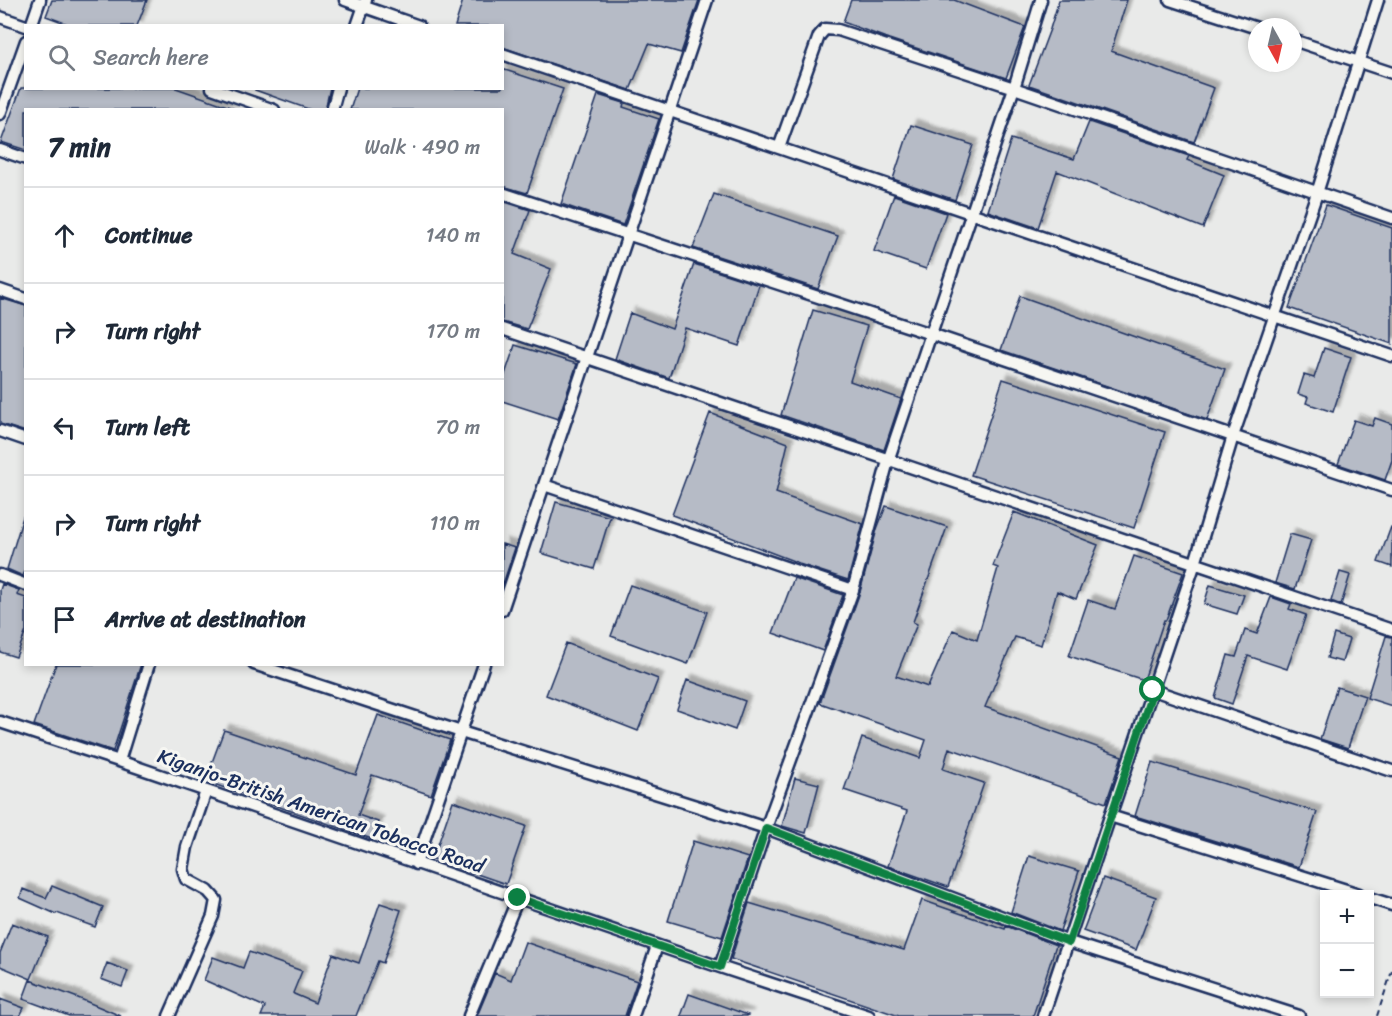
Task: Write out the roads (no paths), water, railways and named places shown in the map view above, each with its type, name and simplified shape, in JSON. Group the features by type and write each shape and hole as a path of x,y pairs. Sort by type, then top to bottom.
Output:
{"street":[{"path":"32,24 40,0"},
{"path":"345,0 364,3 414,24"},
{"path":"504,604 707,0"},
{"path":"720,967 766,828 853,590 888,461 1014,88 1041,0"},
{"path":"1170,0 1248,25"},
{"path":"1043,1016 1195,564 1233,436 1317,193 1378,0"},
{"path":"358,24 364,3"},
{"path":"0,17 24,25"},
{"path":"779,148 819,36 825,29 838,30 1392,218"},
{"path":"1302,43 1392,73"},
{"path":"0,114 24,47"},
{"path":"504,55 1392,356"},
{"path":"218,90 268,108"},
{"path":"333,108 337,90"},
{"path":"0,150 24,158"},
{"path":"504,194 931,334 1392,490"},
{"path":"0,290 24,298"},
{"path":"504,331 1392,630"},
{"path":"0,431 24,439"},
{"path":"544,485 853,590"},
{"path":"0,575 24,584"},
{"path":"119,761 148,666"},
{"path":"260,666 766,828 1069,942 1299,1016"},
{"path":"416,864 483,666"},
{"path":"1153,690 1392,771"},
{"name":"Kiganjo-British American Tobacco Road","path":"0,722 206,790 657,946 870,1016"},
{"path":"169,1016 213,916 216,900 208,891 186,879 183,869 187,846 206,790"},
{"path":"1110,816 1346,890"},
{"path":"469,1016 518,898"},
{"path":"1374,899 1392,905"},
{"path":"633,1016 657,946"}]}
